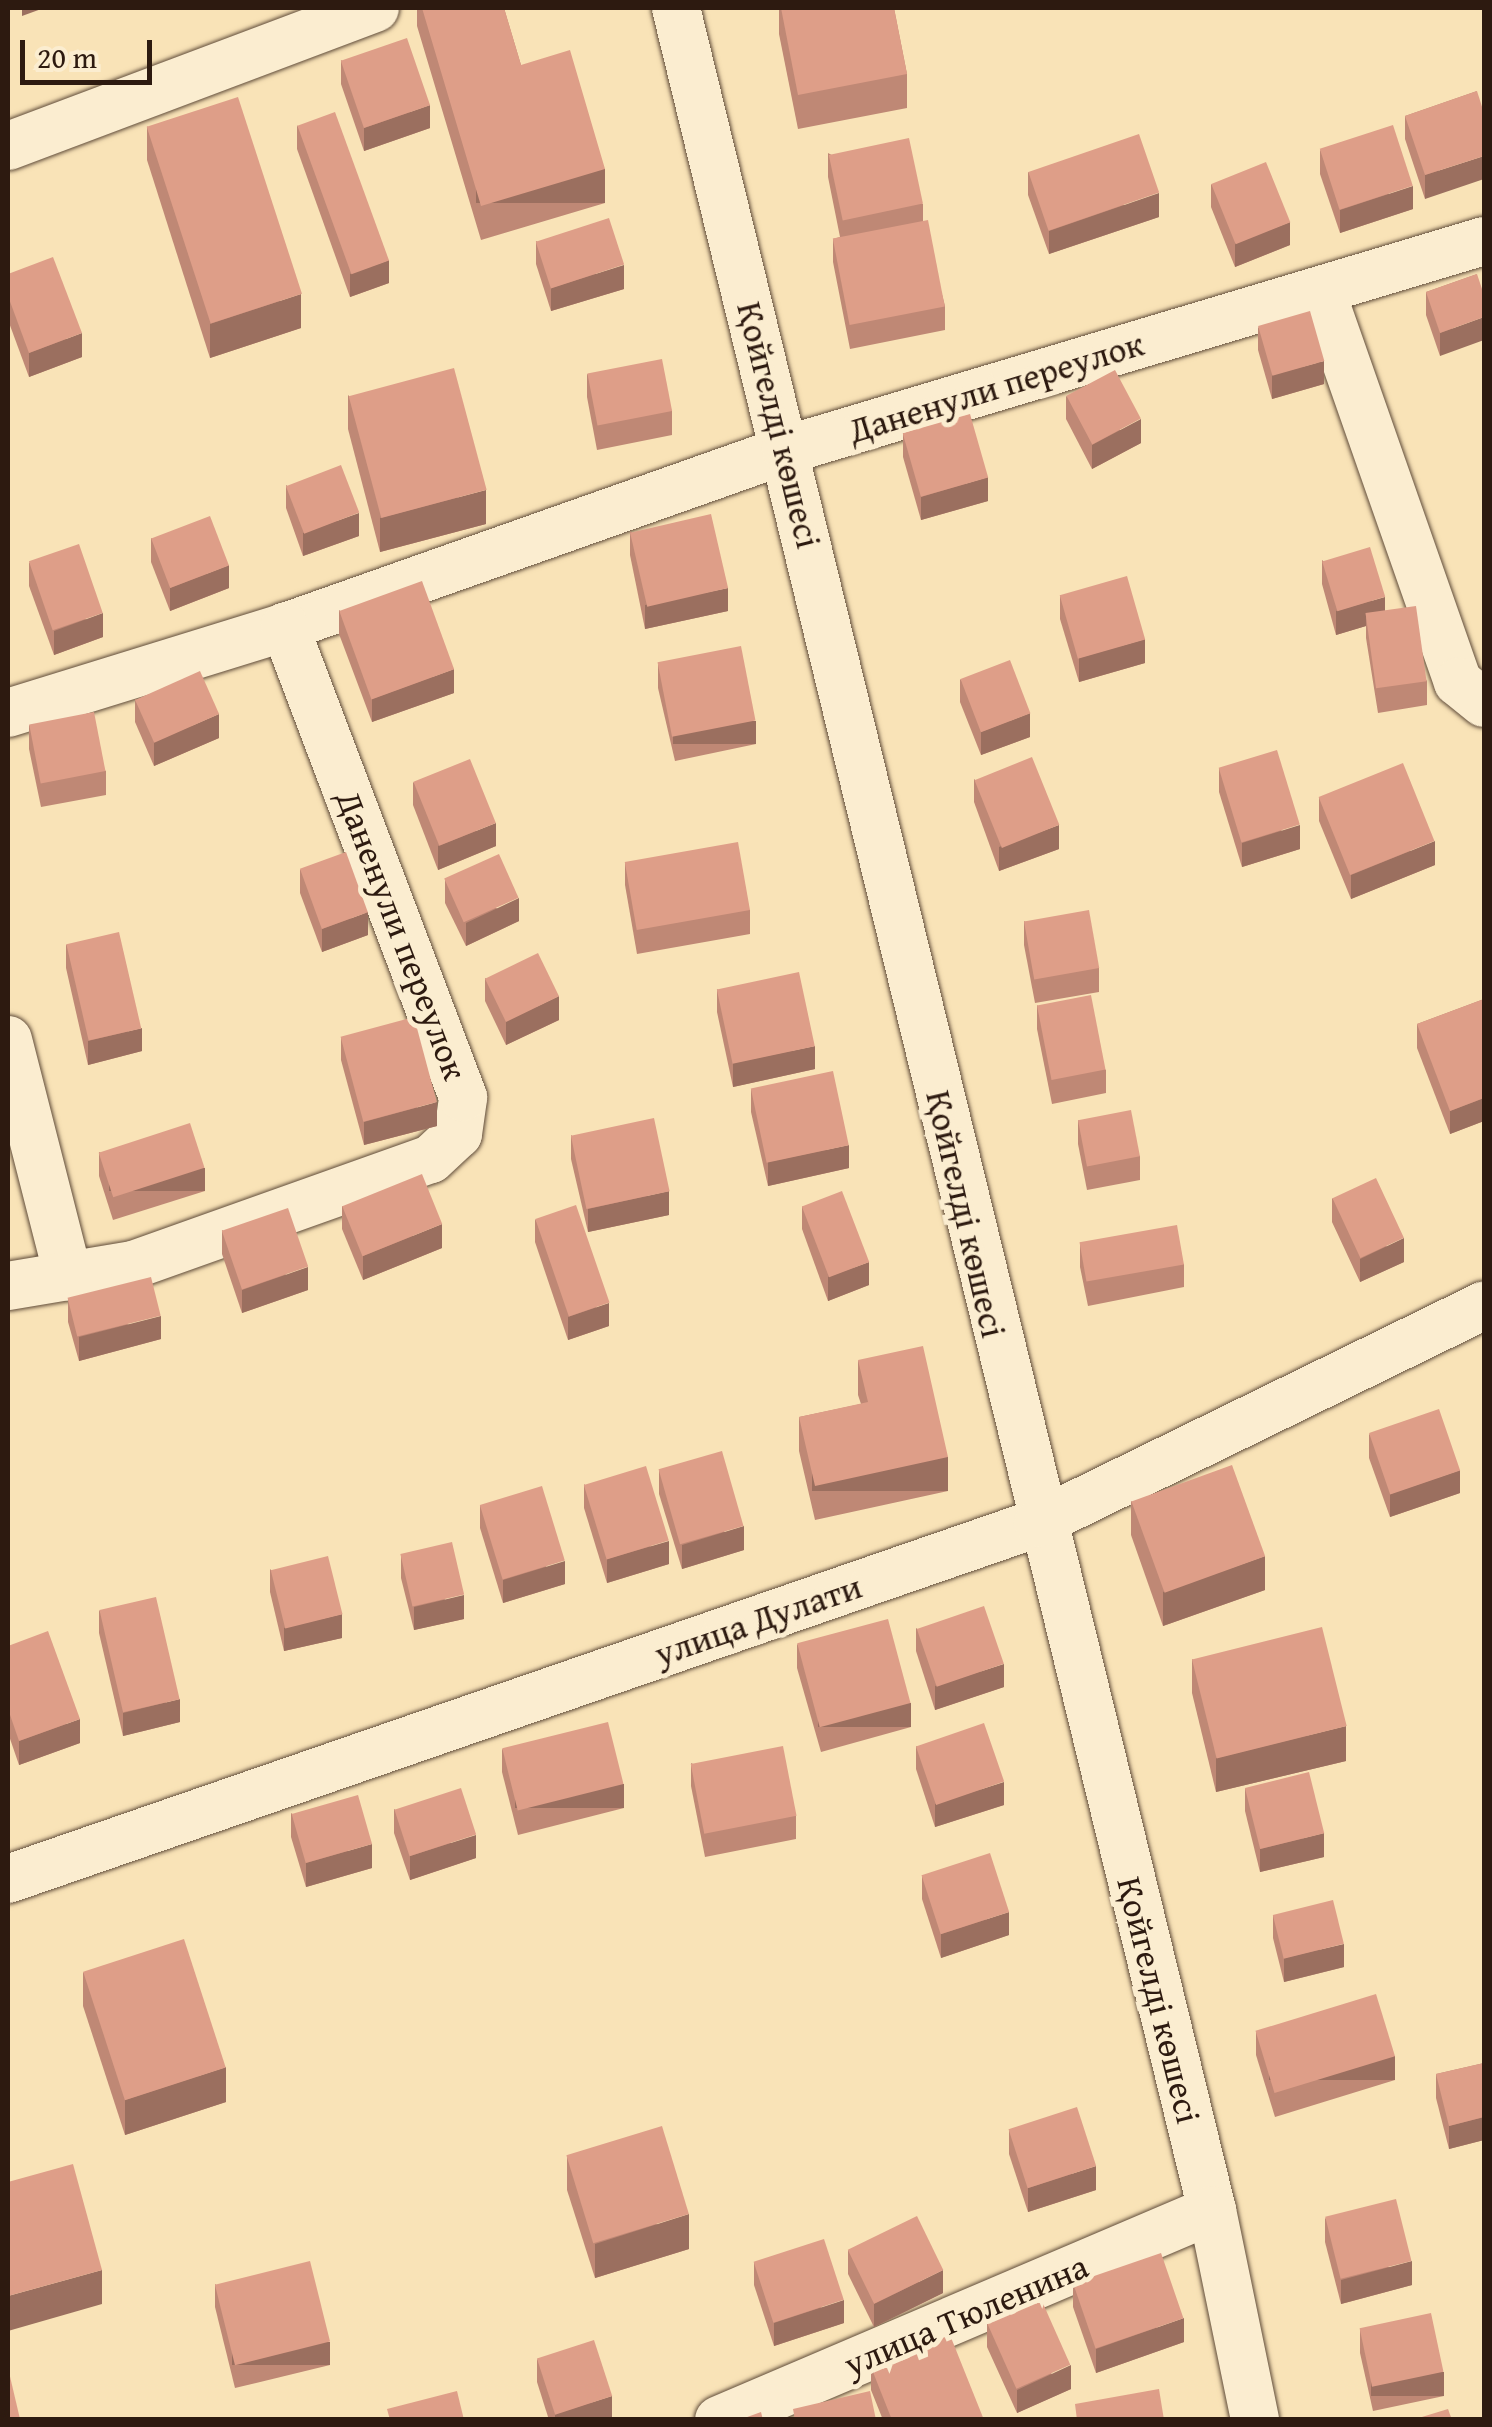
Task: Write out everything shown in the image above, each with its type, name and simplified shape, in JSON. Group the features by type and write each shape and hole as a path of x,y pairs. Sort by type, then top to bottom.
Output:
{"street":[{"path":"8,146 375,8"},
{"name":"Қойгелді көшесі","path":"676,8 786,450 1038,1523 1212,2210 1255,2420"},
{"name":"Даненули переулок","path":"8,713 285,628 786,450 1484,241"},
{"path":"1321,291 1458,682 1484,702"},
{"name":"Даненули переулок","path":"8,1286 133,1264 432,1159 458,1134 463,1097 285,628"},
{"path":"8,1040 68,1276"},
{"name":"улица Дулати","path":"8,1879 1038,1523 1484,1305"},
{"name":"улица Тюленина","path":"719,2420 1212,2210"}],"building":[{"path":"422,8 504,8 521,65 570,50 605,169 481,206"},
{"path":"781,8 894,8 907,74 798,95"},
{"path":"407,38 430,105 364,128 341,61"},
{"path":"1477,91 1484,113 1484,156 1425,175 1405,116"},
{"path":"238,97 302,294 211,324 147,127"},
{"path":"335,112 389,260 351,274 297,126"},
{"path":"1393,125 1413,186 1340,210 1320,149"},
{"path":"1139,134 1159,193 1049,231 1028,172"},
{"path":"909,138 923,204 843,221 829,155"},
{"path":"1266,162 1290,222 1236,244 1211,184"},
{"path":"609,218 624,265 551,288 536,242"},
{"path":"928,220 945,306 850,325 833,239"},
{"path":"53,257 82,333 29,353 8,296 8,274"},
{"path":"1477,274 1484,295 1484,317 1440,333 1426,292"},
{"path":"1310,311 1324,361 1272,376 1258,326"},
{"path":"662,359 672,411 598,426 587,374"},
{"path":"454,368 487,490 381,518 349,396"},
{"path":"1115,370 1141,419 1092,444 1066,396"},
{"path":"970,414 988,477 921,497 903,433"},
{"path":"341,465 359,513 304,534 286,486"},
{"path":"711,514 728,588 647,607 630,533"},
{"path":"210,516 229,565 170,588 151,539"},
{"path":"79,544 103,613 53,630 29,561"},
{"path":"1370,547 1385,597 1337,611 1322,562"},
{"path":"1127,576 1145,639 1078,659 1060,595"},
{"path":"422,581 454,669 371,699 339,611"},
{"path":"1416,606 1427,681 1376,688 1365,613"},
{"path":"741,646 756,721 672,737 658,662"},
{"path":"1010,660 1030,713 981,732 961,679"},
{"path":"200,671 219,714 154,743 135,700"},
{"path":"94,712 105,771 41,783 29,725"},
{"path":"1277,750 1300,825 1241,842 1219,768"},
{"path":"1032,757 1059,825 1002,848 975,780"},
{"path":"470,759 496,823 439,846 413,782"},
{"path":"1403,763 1434,841 1350,875 1319,797"},
{"path":"738,842 750,910 637,930 625,862"},
{"path":"346,852 368,912 322,929 300,869"},
{"path":"499,854 519,898 464,922 444,878"},
{"path":"1089,910 1099,968 1034,980 1024,921"},
{"path":"119,932 141,1028 89,1041 66,944"},
{"path":"538,953 559,996 506,1022 485,979"},
{"path":"799,972 815,1046 733,1064 717,989"},
{"path":"1091,995 1106,1070 1052,1080 1037,1005"},
{"path":"1484,999 1484,1098 1450,1111 1417,1024"},
{"path":"414,1017 437,1102 363,1122 341,1037"},
{"path":"833,1071 849,1145 767,1163 751,1088"},
{"path":"1131,1110 1140,1156 1087,1166 1078,1120"},
{"path":"654,1118 670,1191 586,1209 571,1136"},
{"path":"190,1123 205,1168 113,1197 99,1153"},
{"path":"422,1174 442,1224 362,1256 342,1206"},
{"path":"1376,1178 1404,1238 1360,1258 1332,1198"},
{"path":"842,1191 869,1262 829,1277 802,1206"},
{"path":"576,1205 610,1302 569,1316 535,1219"},
{"path":"288,1208 308,1267 242,1289 222,1231"},
{"path":"1177,1225 1184,1264 1086,1282 1080,1242"},
{"path":"151,1277 161,1316 77,1337 68,1298"},
{"path":"923,1346 948,1457 815,1486 799,1417 868,1402 858,1360"},
{"path":"1439,1409 1460,1470 1390,1495 1369,1433"},
{"path":"722,1451 743,1526 680,1544 659,1469"},
{"path":"1232,1465 1265,1556 1165,1593 1131,1502"},
{"path":"646,1466 669,1541 607,1560 584,1485"},
{"path":"542,1486 565,1561 503,1580 480,1505"},
{"path":"452,1542 464,1595 413,1607 400,1554"},
{"path":"328,1556 343,1614 285,1628 271,1570"},
{"path":"156,1597 180,1699 123,1712 99,1610"},
{"path":"984,1606 1004,1664 937,1687 917,1629"},
{"path":"888,1619 911,1703 820,1727 797,1643"},
{"path":"1322,1627 1347,1726 1217,1758 1192,1659"},
{"path":"48,1631 80,1719 19,1741 8,1709 8,1646"},
{"path":"608,1722 623,1784 518,1810 502,1748"},
{"path":"984,1723 1004,1782 936,1805 916,1746"},
{"path":"783,1746 797,1816 704,1834 691,1764"},
{"path":"1309,1772 1324,1833 1260,1849 1245,1788"},
{"path":"461,1788 476,1835 410,1856 394,1810"},
{"path":"358,1795 372,1844 306,1863 292,1814"},
{"path":"990,1853 1009,1912 941,1934 922,1875"},
{"path":"1333,1900 1344,1944 1284,1959 1273,1915"},
{"path":"184,1939 226,2067 125,2100 83,1972"},
{"path":"1376,1994 1395,2056 1275,2093 1256,2031"},
{"path":"1484,2063 1484,2117 1449,2126 1436,2074"},
{"path":"1077,2107 1096,2166 1028,2188 1009,2129"},
{"path":"662,2126 689,2214 593,2243 566,2155"},
{"path":"73,2164 102,2270 8,2296 8,2182"},
{"path":"1396,2199 1411,2261 1341,2279 1325,2217"},
{"path":"917,2216 943,2270 874,2304 848,2250"},
{"path":"824,2239 844,2300 773,2323 754,2262"},
{"path":"1161,2253 1183,2318 1096,2349 1073,2283"},
{"path":"310,2261 330,2342 235,2365 215,2285"},
{"path":"1041,2299 1070,2365 1016,2389 987,2323"},
{"path":"1431,2313 1443,2372 1372,2387 1360,2328"},
{"path":"950,2335 984,2420 892,2420 871,2367"},
{"path":"594,2340 612,2396 555,2415 537,2359"},
{"path":"8,2368 20,2419 18,2420 8,2420"},
{"path":"1159,2389 1164,2420 1077,2420 1075,2404"},
{"path":"457,2391 464,2420 390,2420 387,2409"},
{"path":"870,2391 876,2420 795,2420 793,2409"},
{"path":"1448,2409 1452,2420 1412,2420"},
{"path":"761,2412 763,2420 739,2420"}]}
